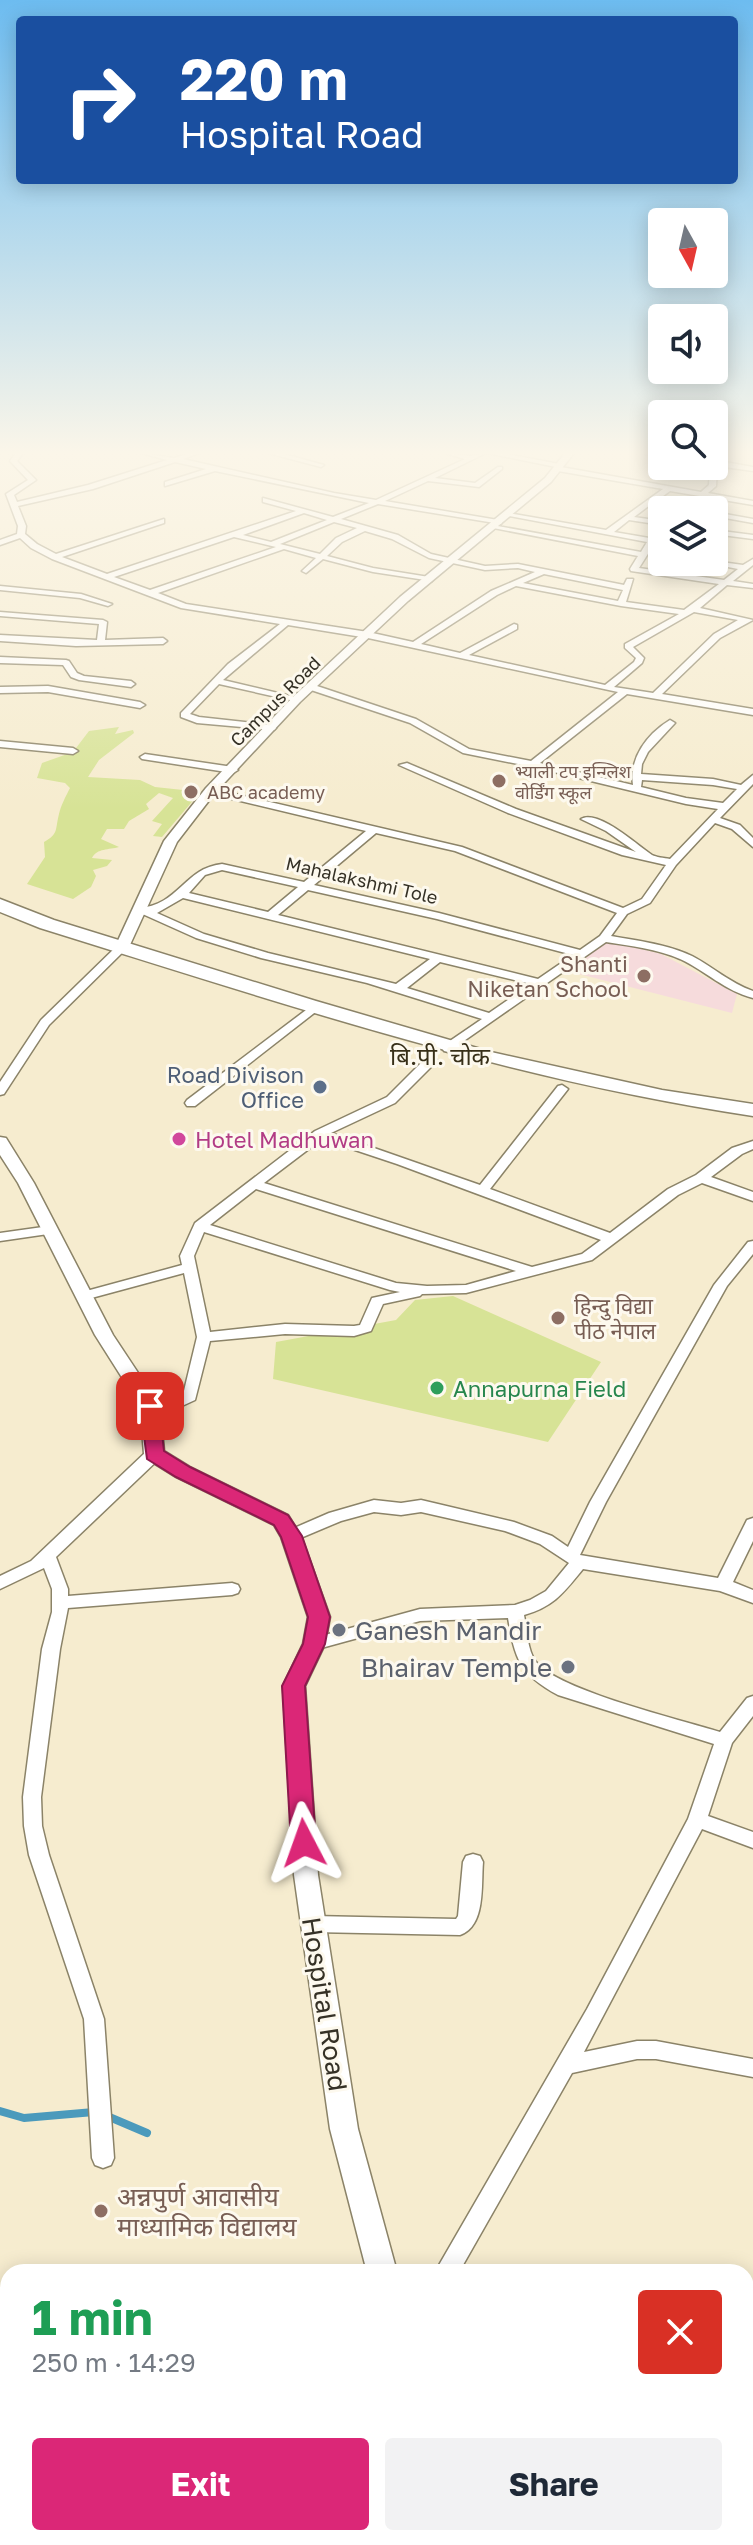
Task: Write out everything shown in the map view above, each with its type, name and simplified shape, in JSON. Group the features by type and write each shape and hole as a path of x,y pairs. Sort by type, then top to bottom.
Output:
{"main road":[{"path":"0,905 116,953 562,1089 753,1121"},
{"path":"0,921 34,936 116,953"},
{"path":"440,1054 753,1110"}],"street":[{"path":"96,572 184,606 368,635 607,688 753,712"},
{"path":"108,576 121,572"},
{"path":"151,593 212,572"},
{"path":"384,572 429,579"},
{"name":"Campus Road","path":"116,953 143,910 171,841 210,791 296,700 437,572"},
{"path":"413,646 494,593 542,572"},
{"path":"548,572 627,588"},
{"path":"621,604 633,572"},
{"path":"649,572 753,586"},
{"path":"607,688 638,663 640,658 628,646 690,611 739,572"},
{"path":"516,584 621,604 749,620"},
{"path":"0,588 81,596 108,604"},
{"path":"0,614 103,622 101,642"},
{"path":"655,696 717,636 749,620"},
{"path":"271,728 197,720 184,715 224,671 271,639 285,623"},
{"path":"460,656 514,627"},
{"path":"0,638 163,641"},
{"path":"0,669 12,661 17,639"},
{"path":"0,660 66,663 74,675 131,684"},
{"path":"61,691 74,675"},
{"path":"217,681 296,700"},
{"path":"311,687 413,721 466,751 727,807"},
{"path":"0,690 61,691 140,705"},
{"path":"533,764 625,691"},
{"path":"639,790 635,763 639,754 670,723"},
{"path":"0,744 73,751"},
{"path":"145,757 233,770"},
{"path":"404,765 512,811 626,853 672,863"},
{"path":"636,777 700,781 744,788"},
{"path":"150,1406 167,1408 180,1405 190,1397 204,1337 187,1256 200,1226 320,1134 391,1100 440,1054 604,938 623,912 646,901 672,863 753,778"},
{"path":"210,791 458,849 623,912"},
{"path":"586,819 623,837 654,860"},
{"path":"715,820 736,827 753,844"},
{"path":"270,916 304,884 374,829"},
{"name":"Mahalakshmi Tole","path":"143,910 181,894 208,868 222,867 304,884 580,953"},
{"path":"181,894 540,983"},
{"path":"143,910 200,936 265,956 399,988 489,1017"},
{"path":"604,938 681,956 703,967 720,982 753,995"},
{"path":"0,1091 45,1023 116,953"},
{"path":"399,988 438,958"},
{"path":"191,1103 309,1013"},
{"path":"482,1191 562,1089"},
{"path":"320,1134 610,1238"},
{"path":"0,1142 84,1296 150,1406 154,1454 42,1561 0,1583"},
{"path":"200,1226 395,1287 466,1289 587,1257 673,1192 701,1178 737,1151 753,1145"},
{"path":"701,1178 753,1197"},
{"path":"253,1184 533,1272"},
{"path":"0,1237 50,1230"},
{"path":"314,1644 420,1615 515,1611 536,1605 552,1595 575,1559 598,1502 721,1285 753,1245"},
{"path":"84,1296 188,1268"},
{"path":"204,1337 285,1329 354,1331 366,1328 377,1301 427,1290"},
{"name":"Hospital Road","path":"154,1454 183,1472 281,1520 291,1536 319,1617 314,1644 294,1686 306,1875 344,2129 380,2264"},
{"path":"291,1536 335,1517 374,1506 401,1509 421,1506 508,1526 546,1540 575,1559 723,1585 753,1597"},
{"path":"723,1585 753,1524"},
{"path":"42,1561 60,1589 60,1607 32,1797 33,1826 39,1855 94,2019 103,2158"},
{"path":"60,1607 232,1589"},
{"path":"515,1611 526,1665 539,1678 564,1690 724,1740"},
{"path":"451,2264 565,2065 697,1820 724,1740 753,1703"},
{"path":"697,1820 753,1840"},
{"path":"313,1924 460,1927 468,1919 473,1862"},
{"path":"565,2065 637,2050 656,2050 753,2068"}],"shaded area":[{"name":"Shanti Niketan School","path":"606,940 661,954 737,994 732,1013 567,971"}],"green space":[{"path":"119,727 115,734 133,730 134,733 99,760 88,777 140,780 155,787 183,790 196,797 162,837 153,836 162,824 152,821 173,798 159,793 146,804 149,809 129,821 124,829 107,829 101,839 119,847 94,855 92,858 112,860 107,866 93,870 96,876 91,887 73,899 27,884 45,857 44,842 54,834 70,788 65,783 37,778 42,763 73,752 89,731"},
{"path":"453,1296 601,1362 548,1442 273,1379 276,1342 396,1320 415,1300"}],"waterway":[{"path":"0,2111 24,2118 94,2112"},
{"path":"107,2116 147,2133"}],"place":[{"name":"भ्याली टप इन्ग्लिश वोर्डिंग स्कूल","path":"499,781"},
{"name":"ABC academy","path":"191,792"},
{"name":"Shanti Niketan School","path":"644,976"},
{"name":"Road Divison Office","path":"320,1087"},
{"name":"Hotel Madhuwan","path":"179,1139"},
{"name":"हिन्दु विद्या पीठ नेपाल","path":"558,1318"},
{"name":"Annapurna Field","path":"437,1388"},
{"name":"Ganesh Mandir","path":"339,1630"},
{"name":"Bhairav Temple","path":"568,1667"},
{"name":"अन्नपुर्ण आवासीय माध्यामिक विद्यालय","path":"101,2211"}],"district":[{"name":"बि.पी. चोक","path":"440,1055"}],"route":[{"path":"150,1406 154,1454 183,1472 281,1520 291,1536 319,1617 314,1644 294,1686 304,1843"}]}
